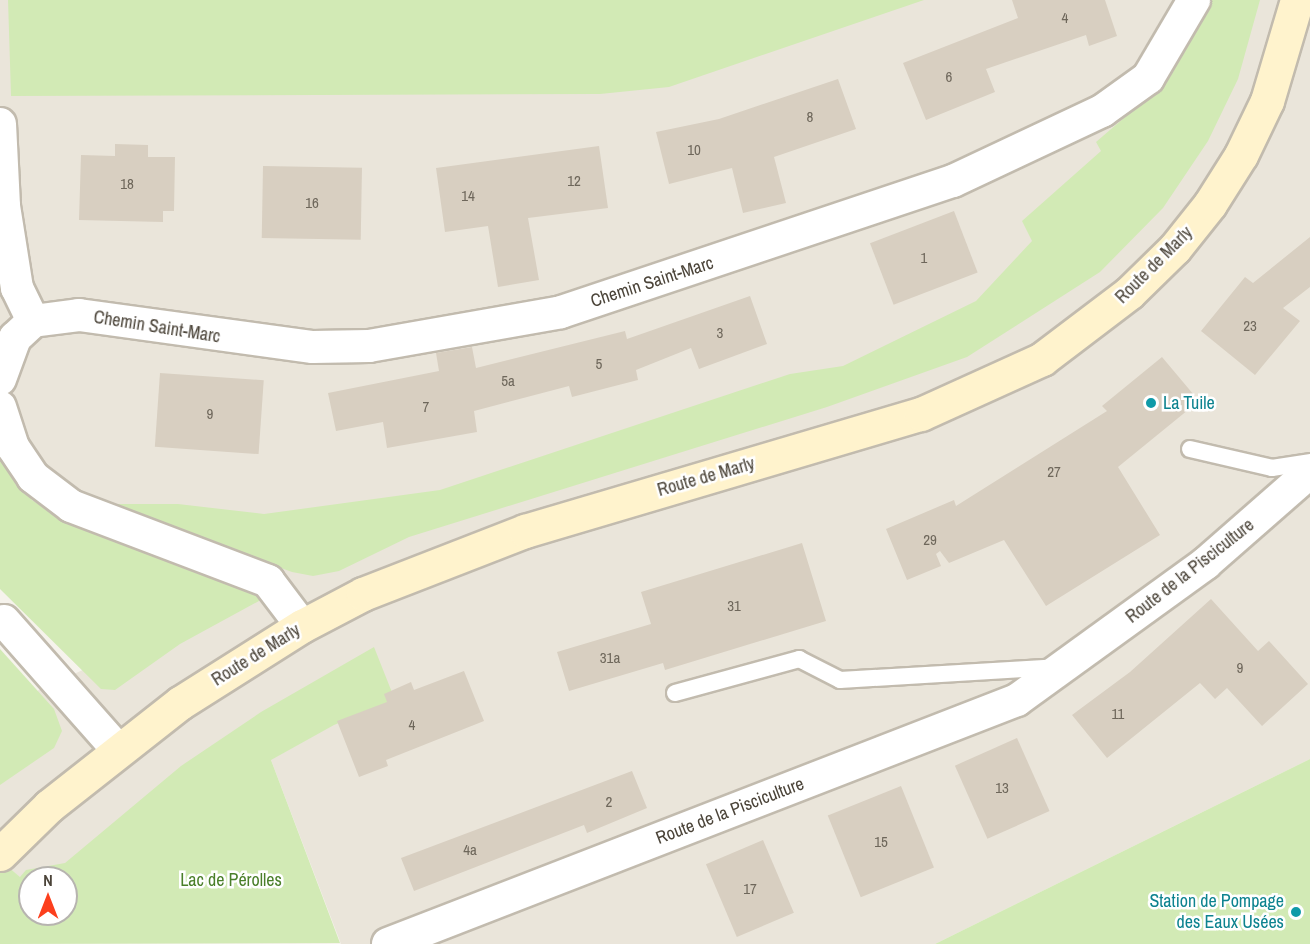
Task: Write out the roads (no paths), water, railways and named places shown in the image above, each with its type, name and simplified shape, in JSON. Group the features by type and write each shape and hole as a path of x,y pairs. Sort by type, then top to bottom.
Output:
{"main road":[{"name":"Route de Marly","path":"0,854 49,806 117,750 180,703 302,626 363,594 525,531 921,414 1041,358 1129,293 1175,248 1210,204 1241,156 1267,101 1297,0"}],"street":[{"name":"Chemin Saint-Marc","path":"33,321 79,315 314,347 369,346 561,312 953,181 1102,111 1148,78 1194,0"},
{"path":"0,123 4,206 17,288 33,321 15,338 0,379"},
{"path":"0,407 13,447 33,477 71,506 268,581 302,626"},
{"name":"Route de la Pisciculture","path":"388,944 1017,700 1067,666 1206,563 1310,472"},
{"path":"2,619 117,750"}],"lane":[{"path":"1190,449 1272,468 1310,462"},
{"path":"675,693 799,659 840,680 1067,666"}],"place":[{"name":"La Tuile","path":"1151,403"},
{"name":"Station de Pompage des Eaux Usées","path":"1296,912"}],"park label":[{"name":"Lac de Pérolles","path":"231,880"}]}
